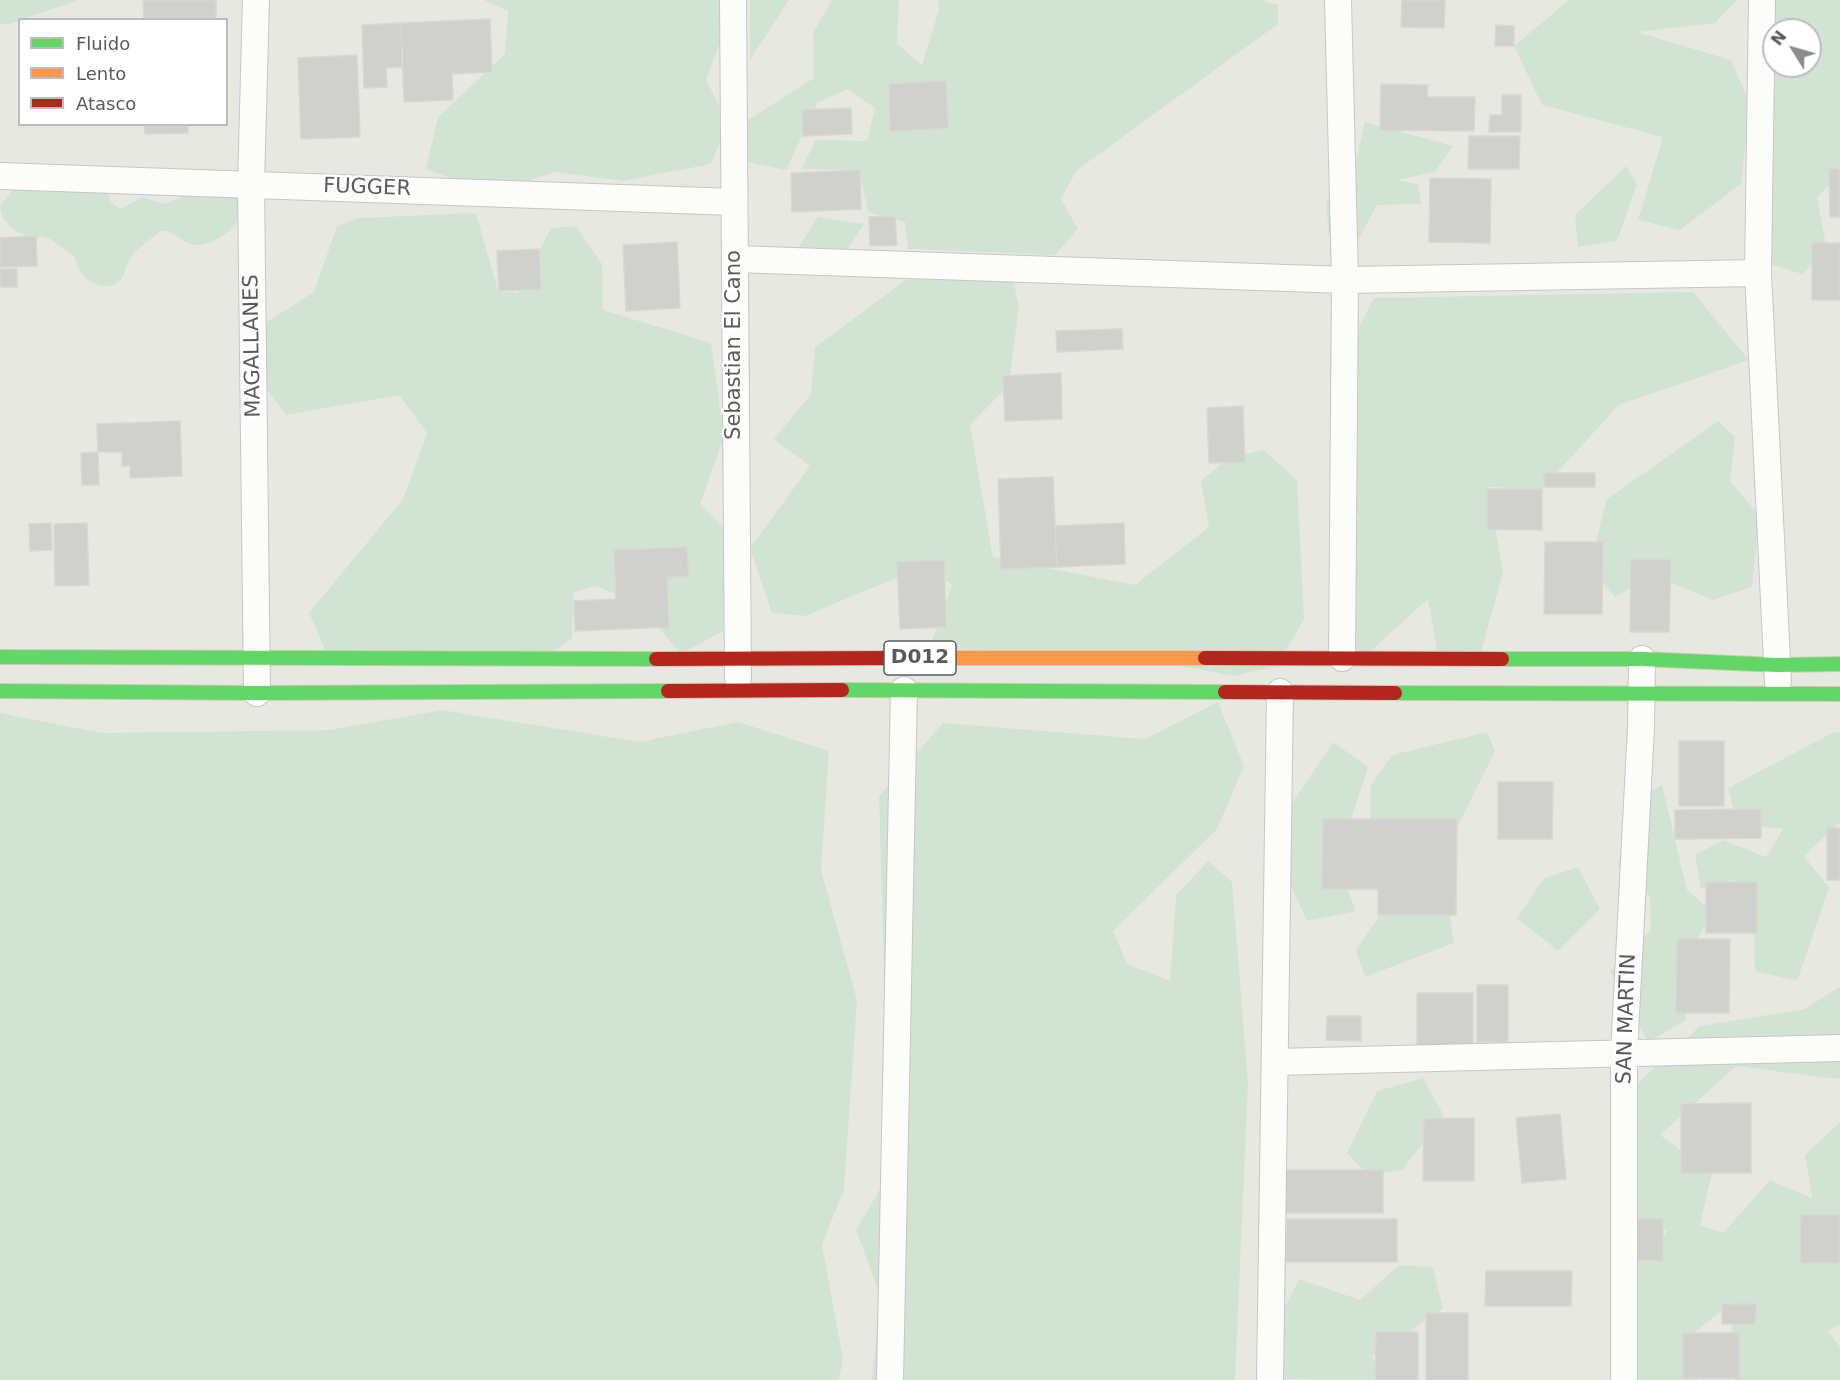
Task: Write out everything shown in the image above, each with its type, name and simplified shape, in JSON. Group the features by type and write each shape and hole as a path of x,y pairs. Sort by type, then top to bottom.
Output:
{"main road":[{"name":"D012","path":"0,657 1642,659 1777,665 1840,664"},
{"name":"D012","path":"0,691 257,693 904,690 1642,695 1840,694"}],"street":[{"name":"MAGALLANES","path":"256,0 251,184 257,693"},
{"name":"Sebastian El Cano","path":"732,0 738,690"},
{"path":"1338,0 1345,280 1342,658"},
{"path":"1762,0 1758,273 1778,694"},
{"name":"FUGGER","path":"0,176 734,202"},
{"path":"735,259 1345,280 1758,273"},
{"name":"SAN MARTIN","path":"1624,1380 1624,1053 1642,659"},
{"path":"890,1380 904,690"},
{"path":"1270,1380 1280,692"},
{"path":"1275,1062 1840,1048"}],"green space":[{"path":"0,0 78,0 27,18 18,18 18,21 7,25 0,23"},
{"path":"484,0 736,0 706,80 728,122 711,164 623,181 555,172 490,193 426,169 438,117 505,54 508,11"},
{"path":"750,0 789,0 750,60"},
{"path":"832,0 899,0 897,44 922,65 939,9 938,0 1261,0 1278,5 1278,24 1077,170 1061,199 1078,229 1055,255 908,249 905,222 868,212 859,170 801,169 816,140 867,141 875,108 848,89 818,102 786,170 744,161 734,129 814,78 813,33"},
{"path":"1569,0 1737,0 1715,23 1637,32 1731,60 1750,104 1741,184 1680,230 1638,220 1663,137 1542,105 1514,46"},
{"path":"1764,0 1840,0 1840,173 1817,198 1827,250 1802,274 1770,264 1766,78 1822,78 1822,18 1764,18"},
{"path":"1365,122 1453,146 1435,172 1397,180 1418,184 1421,204 1377,205 1356,244 1329,237 1326,201 1352,178"},
{"path":"1626,166 1637,184 1617,241 1578,247 1575,215"},
{"path":"14,189 107,192 111,202 121,209 142,197 165,204 197,190 243,197 238,220 224,235 210,242 196,245 170,232 161,231 134,253 120,281 112,285 100,286 81,273 73,255 50,239 38,237 33,239 10,227 3,217 0,205"},
{"path":"476,213 498,291 518,293 551,228 576,226 602,264 603,310 711,343 724,437 700,504 733,537 734,625 681,654 637,603 596,586 574,592 572,638 538,663 327,654 309,613 403,499 427,433 399,395 286,415 257,376 257,328 314,292 337,226 359,218"},
{"path":"818,217 864,224 833,271 796,251"},
{"path":"1011,271 1019,306 1009,385 970,425 993,557 1135,585 1209,527 1201,481 1228,458 1264,450 1297,480 1304,619 1277,666 1234,676 1123,655 929,648 952,585 925,566 805,616 772,613 750,548 810,466 774,439 811,394 815,347 910,277"},
{"path":"1693,292 1749,360 1619,405 1542,489 1488,487 1503,573 1478,662 1439,662 1428,599 1364,657 1330,610 1359,517 1337,473 1331,381 1374,298"},
{"path":"1718,421 1735,437 1730,481 1759,515 1752,587 1713,600 1653,575 1615,597 1589,567 1607,499"},
{"path":"1218,702 1244,766 1217,829 1113,931 1127,964 1170,981 1176,895 1208,861 1232,882 1248,1083 1235,1380 872,1380 880,1295 856,1230 882,1186 888,1111 879,796 943,723 1145,739"},
{"path":"442,710 639,742 738,722 829,751 821,870 857,1000 844,1189 822,1245 843,1359 839,1380 0,1380 0,713 102,733 330,730"},
{"path":"1487,732 1495,751 1453,836 1369,849 1371,785 1392,755"},
{"path":"1834,732 1840,733 1840,822 1804,856 1829,888 1797,981 1755,971 1753,893 1734,879 1701,889 1695,855 1723,840 1766,857 1783,829 1737,824 1728,788"},
{"path":"1333,742 1368,767 1337,862 1356,911 1307,921 1277,856 1280,821"},
{"path":"1662,785 1687,890 1713,912 1681,966 1686,1020 1648,1042 1610,971 1651,930 1650,896 1618,866 1632,800"},
{"path":"1578,867 1600,909 1558,951 1517,918 1544,878"},
{"path":"1446,892 1454,943 1365,977 1356,950 1389,902"},
{"path":"1840,987 1840,1077 1836,1079 1736,1066 1660,1135 1712,1173 1700,1225 1723,1233 1770,1180 1812,1198 1805,1155 1840,1122 1840,1324 1828,1331 1840,1347 1840,1380 1733,1380 1732,1303 1685,1339 1699,1380 1623,1380 1621,1259 1652,1262 1667,1230 1613,1220 1617,1102 1700,1026 1804,1009"},
{"path":"1423,1078 1444,1116 1402,1170 1367,1174 1347,1153 1377,1091"},
{"path":"1399,1265 1433,1267 1443,1309 1372,1356 1382,1380 1270,1379 1267,1343 1299,1279 1360,1300"}],"building":[{"path":"143,0 216,0 216,18 144,18"},
{"path":"1402,0 1445,0 1444,28 1401,27"},
{"path":"490,19 492,72 452,74 453,100 404,102 401,23"},
{"path":"401,23 402,67 386,68 387,87 364,88 362,25"},
{"path":"1496,25 1514,26 1514,46 1495,46"},
{"path":"357,55 360,137 301,139 298,58"},
{"path":"946,81 948,128 890,131 889,84"},
{"path":"1381,84 1428,85 1427,97 1475,97 1474,131 1380,130"},
{"path":"1502,95 1521,95 1521,132 1489,132 1490,115 1502,115"},
{"path":"851,108 852,134 803,136 802,110"},
{"path":"144,126 188,126 188,133 145,134"},
{"path":"1469,136 1520,136 1519,169 1468,169"},
{"path":"1829,169 1840,169 1840,217 1830,217"},
{"path":"860,170 861,209 792,212 791,173"},
{"path":"1430,178 1491,179 1490,243 1429,242"},
{"path":"895,216 897,245 870,246 869,217"},
{"path":"36,236 37,266 0,267 0,238"},
{"path":"677,242 680,308 626,311 623,245"},
{"path":"1812,243 1840,243 1840,300 1812,300"},
{"path":"539,249 541,289 499,291 497,251"},
{"path":"0,269 17,269 17,287 0,287"},
{"path":"1122,329 1123,349 1057,352 1056,331"},
{"path":"1061,373 1062,419 1005,421 1003,376"},
{"path":"1243,406 1245,462 1209,463 1207,408"},
{"path":"180,421 182,476 130,478 130,466 122,466 122,452 98,452 97,424"},
{"path":"98,452 99,485 82,485 81,453"},
{"path":"1544,473 1595,473 1595,487 1544,487"},
{"path":"1053,477 1057,567 1001,569 998,479"},
{"path":"1487,489 1542,489 1542,530 1487,529"},
{"path":"51,523 52,550 30,551 29,524"},
{"path":"87,523 89,585 55,586 54,524"},
{"path":"1124,523 1125,564 1057,567 1055,526"},
{"path":"1545,542 1603,542 1602,614 1544,614"},
{"path":"687,547 689,576 667,577 669,627 575,631 574,601 616,599 614,550"},
{"path":"1631,559 1671,560 1669,632 1630,632"},
{"path":"944,560 946,627 900,629 897,562"},
{"path":"1679,741 1724,741 1724,806 1679,806"},
{"path":"1498,782 1553,782 1552,839 1498,839"},
{"path":"1761,809 1761,838 1675,839 1675,810"},
{"path":"1323,819 1457,819 1456,915 1378,915 1378,889 1322,889"},
{"path":"1827,828 1840,828 1840,880 1827,880"},
{"path":"1706,882 1757,882 1757,933 1706,933"},
{"path":"1677,939 1730,939 1729,1013 1676,1013"},
{"path":"1477,985 1508,985 1508,1042 1477,1042"},
{"path":"1417,993 1473,993 1473,1045 1417,1045"},
{"path":"1327,1016 1361,1016 1361,1041 1326,1040"},
{"path":"1751,1103 1751,1173 1681,1173 1681,1104"},
{"path":"1560,1114 1566,1179 1522,1183 1516,1118"},
{"path":"1474,1118 1474,1181 1423,1181 1424,1119"},
{"path":"1285,1170 1383,1170 1383,1213 1285,1213"},
{"path":"1801,1215 1840,1215 1840,1263 1800,1263"},
{"path":"1287,1219 1397,1219 1397,1262 1286,1262"},
{"path":"1629,1219 1663,1219 1663,1261 1629,1260"},
{"path":"1486,1271 1572,1271 1571,1306 1485,1306"},
{"path":"1722,1304 1756,1304 1755,1324 1722,1324"},
{"path":"1426,1313 1468,1313 1468,1380 1426,1380"},
{"path":"1376,1332 1418,1332 1418,1380 1375,1380"},
{"path":"1683,1333 1739,1333 1739,1378 1683,1378"}],"traffic: fast":[{"path":"0,657 656,659"},
{"path":"1502,659 1642,659 1777,665 1840,664"},
{"path":"842,690 1225,692"},
{"path":"0,691 257,693 668,691"},
{"path":"1395,693 1840,694"}],"traffic: slow":[{"path":"897,658 1205,658"}],"traffic: jam":[{"path":"656,659 897,658"},
{"path":"1205,658 1502,659"},
{"path":"668,691 842,690"},
{"path":"1225,692 1395,693"}]}
